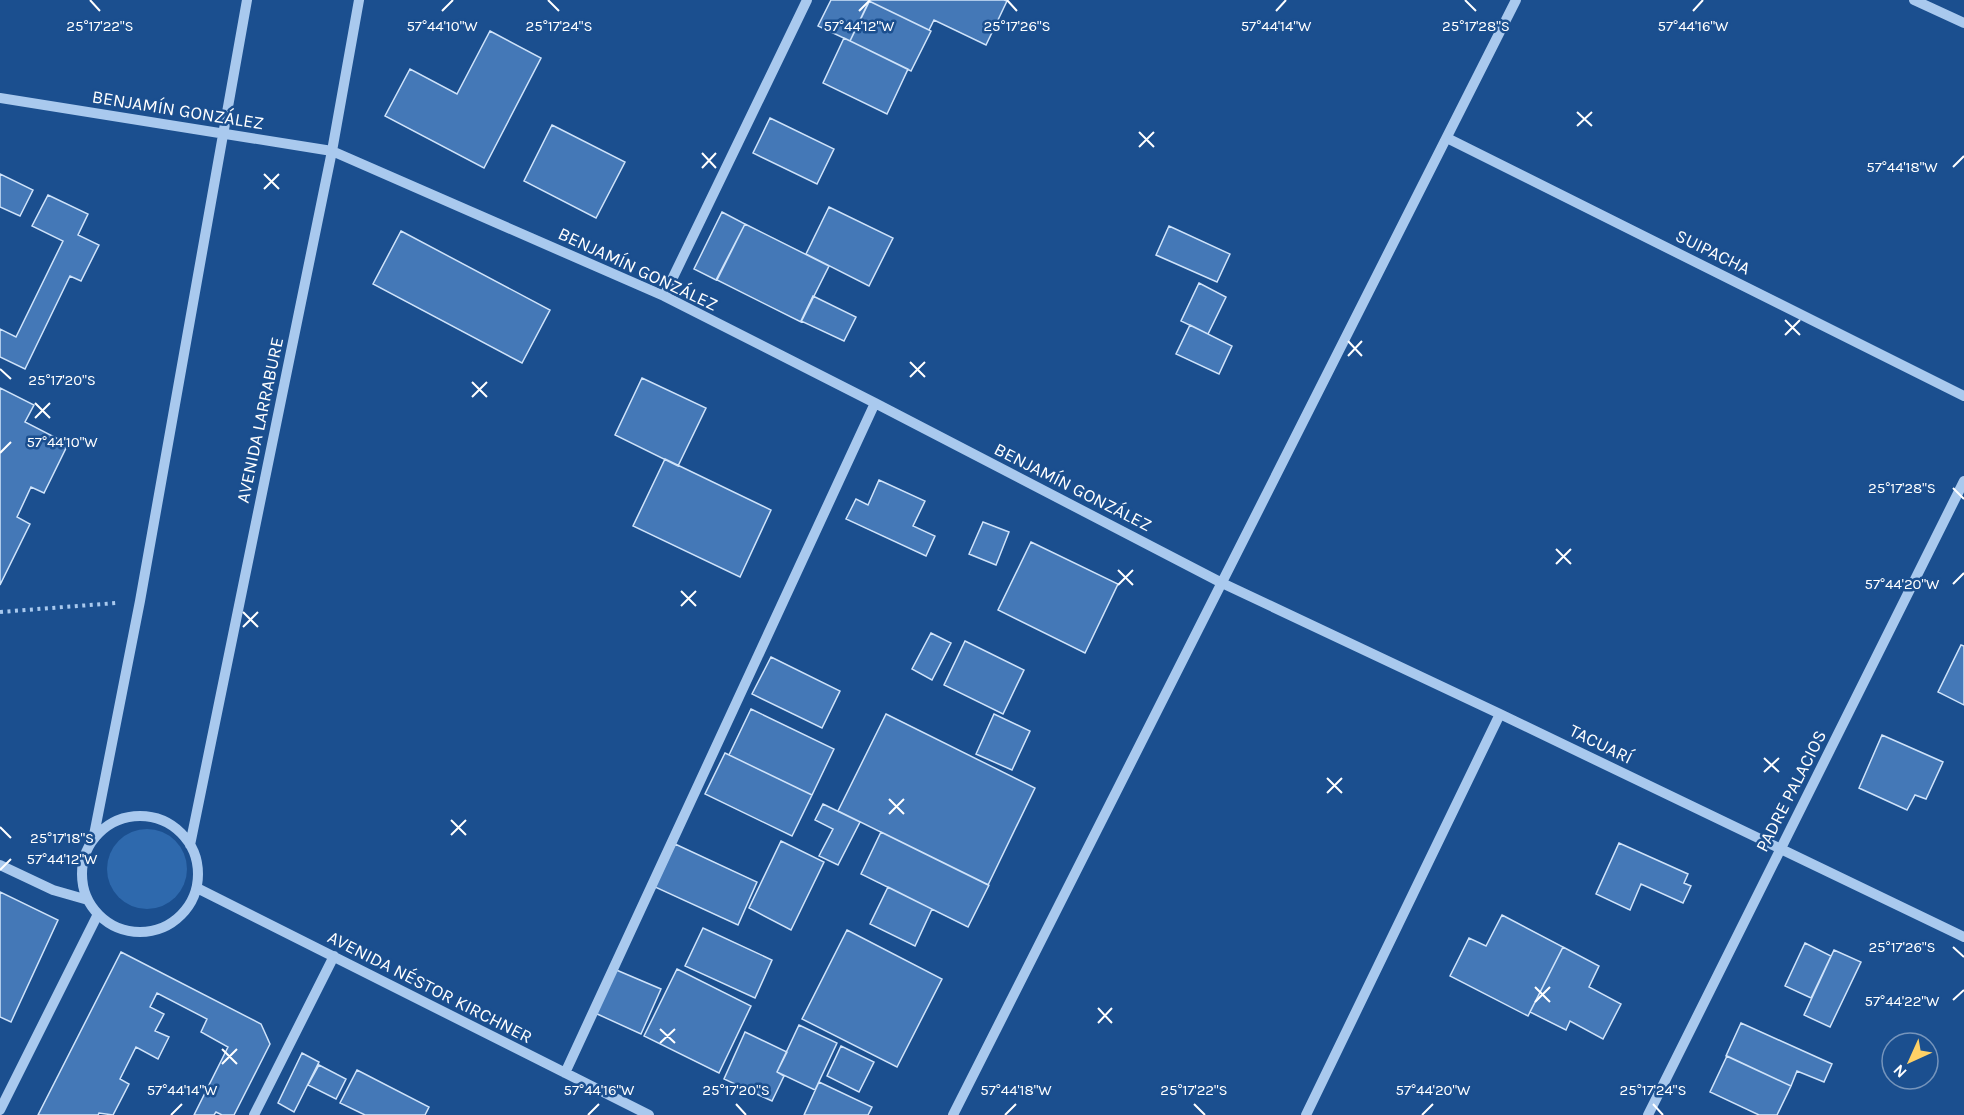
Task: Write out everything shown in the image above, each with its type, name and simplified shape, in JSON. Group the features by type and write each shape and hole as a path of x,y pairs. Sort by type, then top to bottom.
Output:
{"street":[{"path":"93,840 106,826 124,818 143,816 161,820 178,830 190,845 198,866 197,888 190,905 178,919 162,928 144,932 126,930 111,924 98,914 88,900 83,885 82,869 93,840 140,601 247,0"},
{"name":"AVENIDA LARRABURE","path":"190,845 332,151 359,0"},
{"path":"664,296 807,0"},
{"path":"953,1115 1516,0"},
{"path":"1914,0 1964,23"},
{"name":"BENJAMÍN GONZÁLEZ","path":"0,98 332,151 664,296 1222,583"},
{"name":"SUIPACHA","path":"1447,138 1964,396"},
{"path":"565,1073 875,403"},
{"name":"PADRE PALACIOS","path":"1648,1115 1964,481"},
{"name":"TACUARÍ","path":"1222,583 1964,937"},
{"path":"1306,1115 1500,714"},
{"path":"0,865 53,890 88,900"},
{"name":"AVENIDA NÉSTOR KIRCHNER","path":"197,888 649,1115"},
{"path":"0,1110 98,914"},
{"path":"254,1115 334,956"}],"path":[{"path":"0,612 140,601"}],"shaded area":[{"path":"147,829 162,832 175,841 184,854 187,869 184,884 175,897 162,906 147,909 132,906 119,897 110,884 107,869 110,854 119,841 132,832"}],"building":[{"path":"831,0 870,0 850,41 818,26"},
{"path":"870,0 1007,1 986,45 934,20 929,30"},
{"path":"869,1 931,31 911,71 850,41"},
{"path":"490,31 541,58 484,168 385,116 410,69 457,94"},
{"path":"844,38 908,69 887,114 823,83"},
{"path":"770,118 834,149 817,184 753,153"},
{"path":"552,125 625,162 596,218 524,181"},
{"path":"0,174 33,190 20,216 0,207"},
{"path":"48,195 88,214 78,235 99,245 81,281 70,276 25,369 0,357 0,329 16,337 63,241 32,226"},
{"path":"829,207 893,238 869,286 806,254"},
{"path":"722,212 745,224 716,280 694,269"},
{"path":"745,224 829,266 801,322 717,280"},
{"path":"1169,226 1230,254 1217,282 1156,255"},
{"path":"401,231 550,310 522,363 373,284"},
{"path":"1199,283 1226,297 1208,334 1181,321"},
{"path":"813,296 856,317 844,341 801,321"},
{"path":"1190,325 1232,346 1219,374 1176,354"},
{"path":"642,378 706,408 678,466 615,435"},
{"path":"0,388 34,405 25,422 68,444 44,493 31,487 17,517 30,524 0,585"},
{"path":"665,459 771,510 740,577 633,526"},
{"path":"879,480 925,501 913,526 935,536 926,556 846,519 856,499 868,505"},
{"path":"983,522 1009,532 996,565 969,554"},
{"path":"1031,542 1118,584 1085,653 998,610"},
{"path":"931,633 951,643 932,680 912,669"},
{"path":"965,641 1024,670 1003,714 944,685"},
{"path":"1961,645 1964,646 1964,705 1938,692"},
{"path":"771,657 840,691 822,728 752,694"},
{"path":"751,709 834,749 812,795 729,755"},
{"path":"886,714 1035,788 988,885 838,811"},
{"path":"994,714 1030,731 1012,770 976,754"},
{"path":"1882,735 1943,762 1926,799 1915,795 1907,810 1859,788"},
{"path":"725,753 812,795 792,836 705,794"},
{"path":"823,804 860,822 838,865 819,856 833,829 815,820"},
{"path":"881,832 989,885 968,927 861,874"},
{"path":"781,841 824,862 791,930 749,908"},
{"path":"1619,843 1688,874 1684,883 1691,886 1683,903 1641,884 1630,910 1596,894"},
{"path":"675,844 757,882 738,925 655,887"},
{"path":"888,887 932,909 915,946 870,924"},
{"path":"0,892 58,920 11,1022 0,1017"},
{"path":"1502,915 1563,947 1528,1016 1450,976 1469,938 1486,946"},
{"path":"703,928 772,960 755,998 685,966"},
{"path":"847,930 942,979 897,1067 802,1019"},
{"path":"1805,943 1831,956 1811,998 1785,986"},
{"path":"1563,947 1599,966 1589,987 1621,1004 1603,1039 1570,1021 1566,1030 1530,1012"},
{"path":"1834,950 1861,962 1830,1027 1804,1015"},
{"path":"121,952 261,1024 270,1044 234,1115 222,1115 216,1112 214,1115 194,1115 228,1047 201,1032 207,1019 157,993 150,1007 164,1014 155,1031 169,1037 158,1059 136,1047 120,1079 129,1084 113,1115 99,1113 98,1115 38,1115"},
{"path":"614,969 661,989 641,1034 595,1013"},
{"path":"677,969 751,1006 719,1073 644,1036"},
{"path":"1741,1023 1832,1064 1824,1082 1797,1071 1791,1086 1726,1056"},
{"path":"799,1025 837,1043 815,1090 777,1072"},
{"path":"745,1032 787,1052 777,1072 784,1076 772,1101 724,1079"},
{"path":"841,1046 874,1062 859,1092 827,1076"},
{"path":"302,1053 319,1062 294,1112 278,1103"},
{"path":"1727,1056 1791,1086 1777,1115 1759,1115 1710,1092"},
{"path":"319,1065 346,1079 336,1099 308,1085"},
{"path":"357,1070 429,1107 425,1115 365,1115 340,1103"},
{"path":"819,1082 872,1107 868,1115 804,1115"}]}
